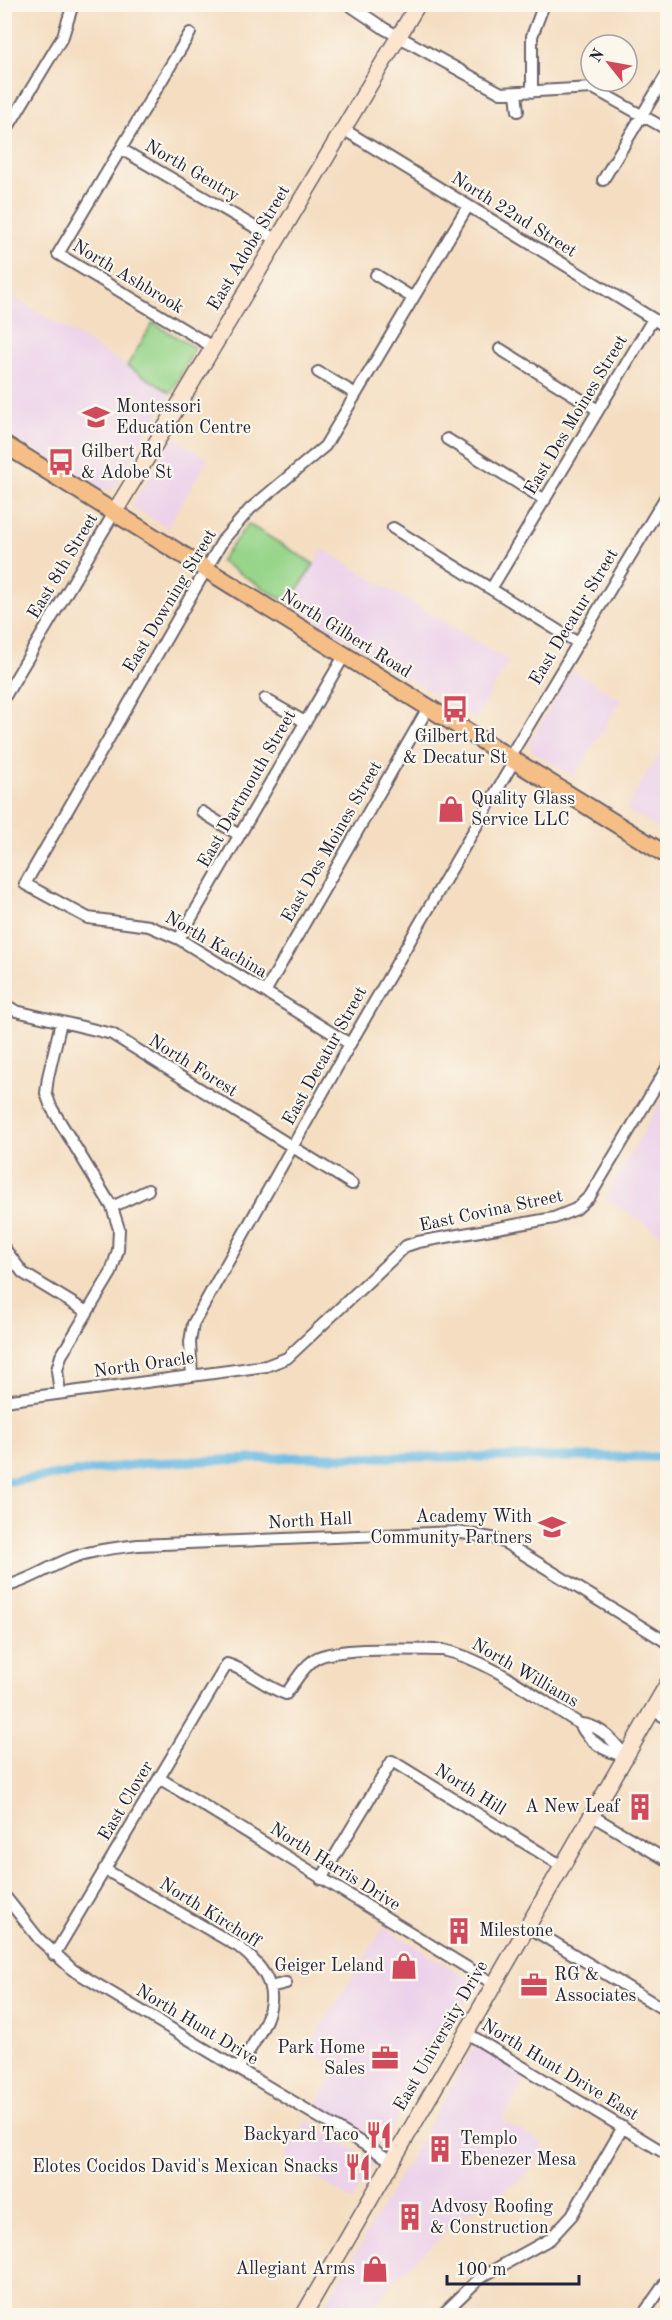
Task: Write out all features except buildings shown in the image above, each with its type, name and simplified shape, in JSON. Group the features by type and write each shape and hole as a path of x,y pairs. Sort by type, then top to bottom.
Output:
{"main road":[{"name":"East Adobe Street","path":"114,513 418,4"},
{"name":"North Gilbert Road","path":"4,444 668,856"},
{"name":"East University Drive","path":"303,2316 668,1683"}],"street":[{"path":"4,134 63,36 73,4"},
{"path":"348,4 490,89 501,93 516,93 593,88 668,130"},
{"path":"532,92 532,36 544,4"},
{"path":"121,149 190,33"},
{"path":"603,180 668,72"},
{"path":"516,93 518,111"},
{"name":"North 22nd Street","path":"344,129 668,328"},
{"name":"North Gentry","path":"121,149 277,240"},
{"name":"North Ashbrook","path":"121,149 58,254 213,347"},
{"name":"East Downing Street","path":"25,884 205,570 243,516 325,446 468,206"},
{"path":"376,276 413,298"},
{"name":"East Des Moines Street","path":"491,589 652,319"},
{"path":"500,349 598,410"},
{"path":"318,372 356,394"},
{"path":"447,439 544,500"},
{"name":"East Decatur Street","path":"192,1376 190,1342 193,1324 511,760 668,493"},
{"name":"East 8th Street","path":"4,698 114,513"},
{"path":"393,528 578,643"},
{"name":"East Dartmouth Street","path":"179,939 344,656"},
{"path":"265,699 305,722"},
{"name":"East Des Moines Street","path":"265,992 428,708"},
{"path":"202,812 239,835"},
{"name":"North Kachina","path":"25,884 88,918 149,927 179,939 350,1044"},
{"name":"North Forest","path":"4,1004 16,1011 112,1034 352,1184"},
{"path":"60,1393 57,1370 59,1363 111,1273 118,1250 119,1229 112,1207 51,1107 46,1094 61,1022"},
{"name":"East Covina Street","path":"287,1358 406,1246 554,1218 576,1209 590,1196 668,1066"},
{"path":"112,1207 148,1190"},
{"path":"4,1248 22,1273 87,1312"},
{"name":"North Oracle","path":"4,1401 266,1366 287,1358"},
{"name":"North Hall","path":"4,1587 32,1578 68,1559 88,1552 138,1545 457,1532 497,1539 507,1544 668,1643"},
{"name":"North Williams","path":"227,1665 238,1667 275,1690 286,1694 302,1670 317,1658 337,1652 443,1650 478,1661 580,1724 584,1732 607,1752 625,1756"},
{"name":"East Clover","path":"54,1955 227,1665"},
{"path":"652,1710 668,1719"},
{"name":"North Hill","path":"321,1879 392,1761 562,1866"},
{"name":"North Harris Drive","path":"159,1778 494,1984"},
{"path":"591,1815 668,1861"},
{"name":"North Kirchoff","path":"104,1869 239,1947 258,1962 270,1987"},
{"name":"North Hunt Drive","path":"4,1895 54,1955 89,1980 392,2161"},
{"path":"527,1926 668,2012"},
{"path":"238,2069 269,2014 272,1996 270,1987 286,1983"},
{"name":"North Hunt Drive East","path":"465,2032 668,2154"},
{"path":"441,2316 481,2277 550,2239 572,2215 623,2127"},
{"path":"642,2316 668,2279"}],"shaded area":[{"name":"Montessori Education Centre","path":"4,291 171,393 114,488 102,491 5,432"},
{"path":"173,437 208,459 167,528 132,506"},
{"path":"323,549 509,661 475,719 289,604"},
{"path":"572,670 621,700 574,777 534,752 529,744"},
{"path":"667,740 667,834 626,809"},
{"path":"667,1090 667,1238 605,1198"},
{"path":"384,1927 472,1981 473,1988 381,2145 316,2105 335,2073 331,2063 313,2053 310,2044"},
{"path":"478,2040 530,2072 502,2120 543,2144 544,2151 524,2178 460,2220 395,2279 371,2315 319,2316"},
{"path":"306,2120 375,2162 353,2201 284,2158"}],"green space":[{"path":"153,323 195,348 171,393 127,366"},
{"path":"248,524 314,564 289,604 220,561"}],"waterway":[{"path":"4,1482 149,1463 299,1457 668,1457"}],"place":[{"name":"Montessori Education Centre","path":"96,417"},
{"name":"Gilbert Rd & Adobe St","path":"61,462"},
{"name":"Gilbert Rd & Decatur St","path":"455,709"},
{"name":"Quality Glass Service LLC","path":"451,809"},
{"name":"Academy With Community Partners","path":"552,1527"},
{"name":"A New Leaf","path":"640,1807"},
{"name":"Milestone","path":"459,1931"},
{"name":"Geiger Leland","path":"404,1966"},
{"name":"RG & Associates","path":"534,1985"},
{"name":"Park Home Sales","path":"385,2058"},
{"name":"Backyard Taco","path":"379,2135"},
{"name":"Templo Ebenezer Mesa","path":"440,2149"},
{"name":"Elotes Cocidos David's Mexican Snacks","path":"358,2167"},
{"name":"Advosy Roofing & Construction","path":"410,2217"},
{"name":"Allegiant Arms","path":"375,2269"}]}
